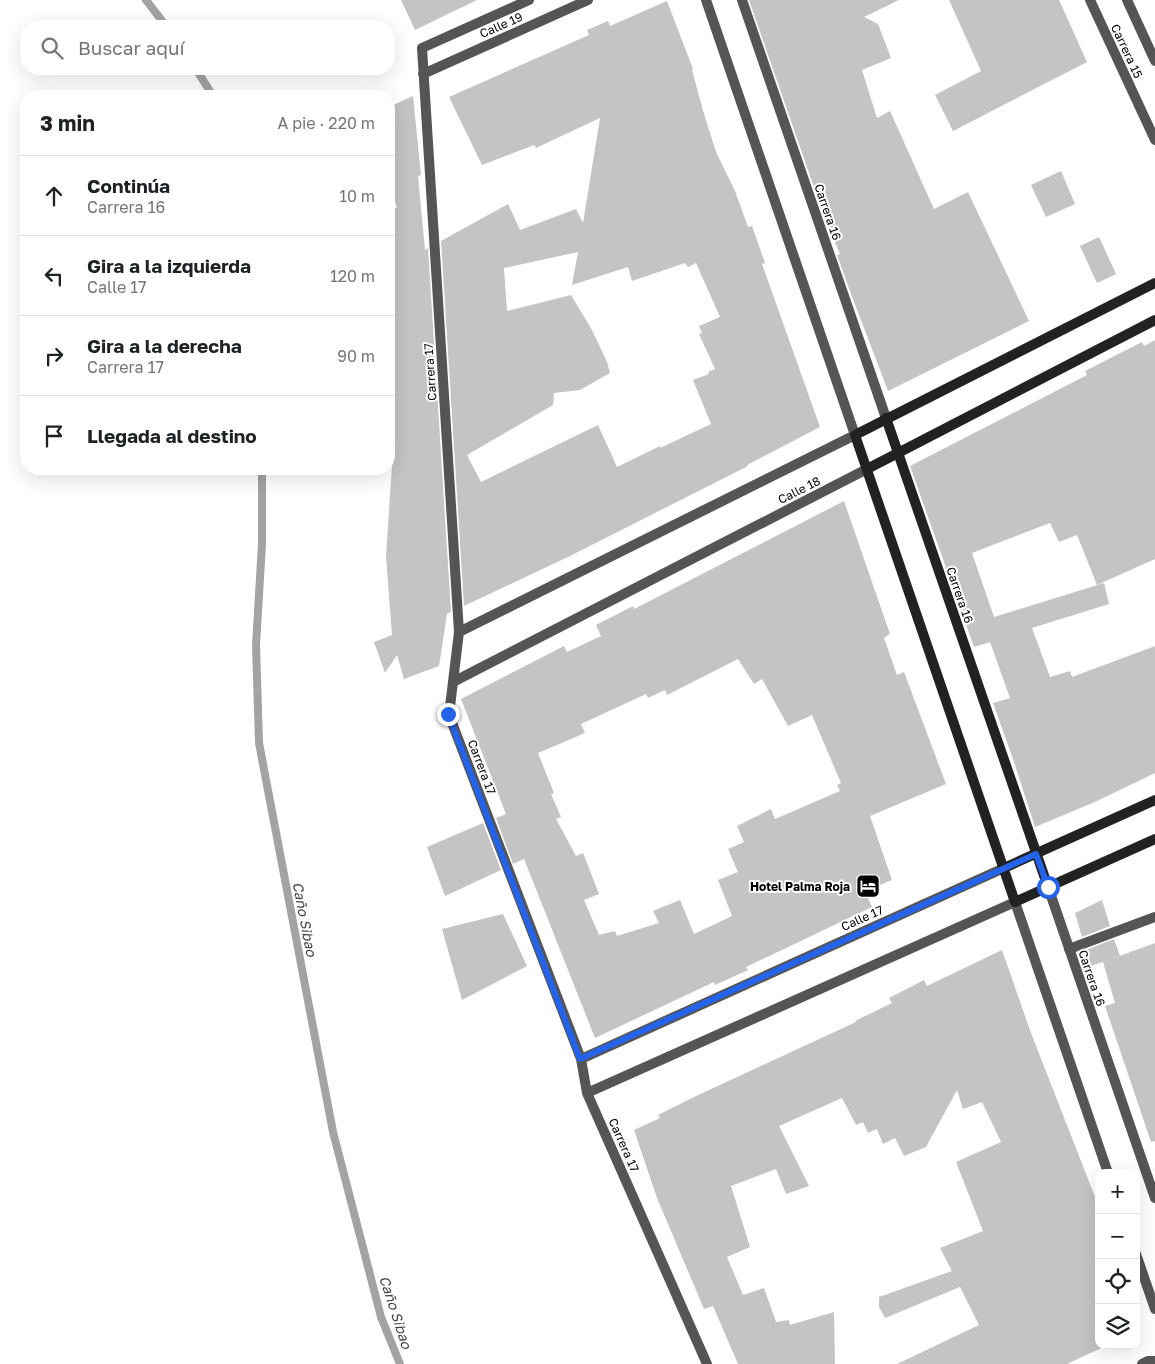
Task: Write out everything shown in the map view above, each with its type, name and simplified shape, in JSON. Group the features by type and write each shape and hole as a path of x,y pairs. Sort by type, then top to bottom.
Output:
{"street":[{"name":"Calle 19","path":"422,48 529,0"},
{"name":"Calle 19","path":"423,74 588,0"},
{"path":"706,0 1107,1169"},
{"name":"Carrera 16","path":"742,0 1155,1198"},
{"name":"Carrera 15","path":"1090,0 1155,140"},
{"name":"Carrera 15","path":"1127,0 1155,60"},
{"name":"Carrera 17","path":"422,48 459,632 448,714 580,1059 587,1093 707,1364"},
{"name":"Calle 18","path":"459,632 1155,283"},
{"name":"Calle 18","path":"453,682 1155,320"},
{"name":"Calle 17","path":"580,1059 1155,800"},
{"path":"587,1093 1155,839"},
{"path":"1069,949 1155,917"},
{"path":"1138,1259 1155,1309"},
{"path":"1148,1362 1155,1350"}],"building":[{"path":"401,0 477,0 415,30"},
{"path":"749,0 899,0 864,17 878,24 891,58 862,70 877,118 890,111 934,209 968,192 1029,321 888,391 837,255 840,254 825,219"},
{"path":"949,0 1059,0 1087,62 953,131 935,95 981,71"},
{"path":"667,1 693,69 716,152 735,191 748,227 752,226 765,263 762,264 820,427 748,466 570,556 464,606 441,241 508,204 520,230 576,209 583,223 600,118 536,148 534,145 482,165 449,97 589,35 587,30 608,21 610,26","holes":["578,252 572,285 628,267 632,281 685,263 688,267 696,263 720,317 699,326 702,333 699,334 715,369 708,372 709,374 693,380 711,424 617,467 598,425 481,482 467,455 553,405 554,393 580,390 610,373 592,330 571,295 507,311 504,268"]},
{"path":"413,96 421,175 418,176 425,250 428,248 451,612 447,614 439,666 404,679 397,655 385,673 374,642 392,635 386,557 391,475 395,475 395,208 397,208 395,201 395,104"},
{"path":"1061,171 1075,204 1046,217 1031,185"},
{"path":"1099,237 1116,274 1097,283 1080,246"},
{"path":"1155,340 1155,559 1097,585 1077,535 1059,542 1050,523 972,553 994,617 1104,583 1109,604 1032,628 1050,677 1070,671 1072,677 1155,646 1155,773 1097,801 1035,827 993,703 1010,698 990,642 974,647 910,466 1087,375 1085,371 1142,342 1144,346"},
{"path":"844,501 890,634 884,638 897,675 904,672 946,784 870,816 892,880 865,891 872,907 746,967 748,970 715,985 714,982 595,1038 524,859 513,864 496,818 506,814 461,699 564,646 567,652 601,636 596,625 633,606 634,609","holes":["738,659 754,684 762,679 788,726 812,715 841,783 837,785 840,791 775,819 771,809 737,826 744,842 728,849 738,872 718,880 732,916 694,934 680,900 653,911 659,923 617,936 615,931 599,935 584,900 599,894 583,853 576,856 556,819 561,817 551,794 554,793 538,753 585,733 581,724 646,694 648,698 665,690 667,695"]},
{"path":"483,823 501,870 445,896 427,847"},
{"path":"1102,900 1110,926 1082,937 1075,913"},
{"path":"503,914 527,966 462,1000 442,929"},
{"path":"1114,939 1120,956 1091,966 1086,950"},
{"path":"1155,943 1155,1141 1151,1142 1105,1006 1115,1003 1103,962"},
{"path":"1002,950 1031,1033 1095,1197 1095,1349 1099,1349 1067,1364 897,1364 979,1325 960,1287 885,1318 879,1307 879,1297 952,1271 940,1248 983,1231 956,1162 1001,1142 982,1102 963,1109 957,1090 926,1147 904,1156 895,1138 883,1144 877,1129 868,1133 863,1122 856,1125 842,1098 779,1126 809,1186 786,1194 776,1169 731,1186 750,1247 727,1257 743,1295 764,1288 776,1322 789,1320 790,1325 834,1312 835,1364 738,1364 713,1306 704,1309 657,1198 634,1130 660,1118 658,1115 694,1097 856,1022 892,1003 889,998 924,980 927,986"}],"waterway":[{"name":"Caño Sibao","path":"146,0 161,20"},
{"name":"Caño Sibao","path":"200,75 209,90"},
{"name":"Caño Sibao","path":"262,475 262,544 256,645 259,743 333,1132 381,1317 400,1364"}],"place":[{"name":"Hotel Palma Roja","path":"868,886"}],"route":[{"path":"448,714 580,1059 1036,854 1048,887"}]}
